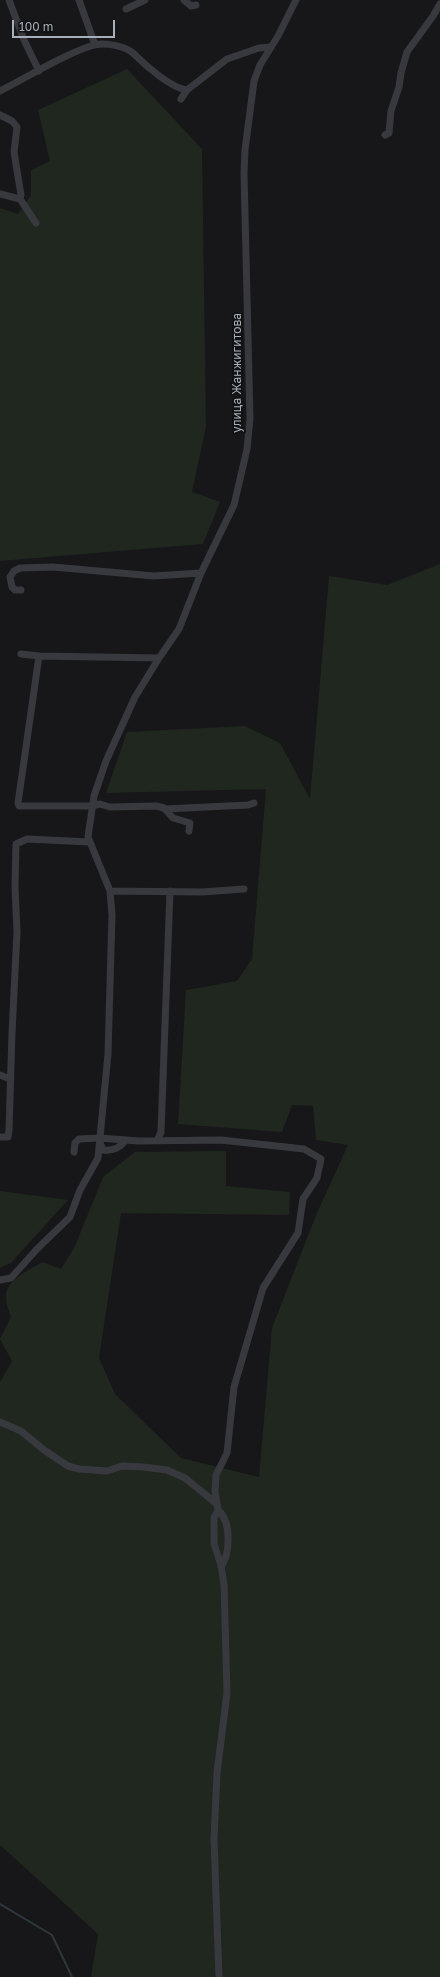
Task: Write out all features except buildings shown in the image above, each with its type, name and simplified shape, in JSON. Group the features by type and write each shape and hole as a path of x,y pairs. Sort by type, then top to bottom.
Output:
{"street":[{"path":"9,0 24,40 39,71"},
{"path":"79,0 95,45"},
{"path":"126,9 145,0"},
{"path":"184,0 190,6 196,5"},
{"name":"улица Жанжигитова","path":"89,842 88,833 92,806 99,781 118,734 139,689 182,625 201,573 223,531 234,505 249,432 248,309 244,173 254,81 260,65 296,0"},
{"path":"385,135 389,132 392,111 400,87 401,73 407,52 440,4"},
{"path":"0,91 95,45 115,46 127,49 151,69 179,88 187,90"},
{"path":"181,99 187,90 227,59 259,48 271,47"},
{"path":"0,115 12,121 17,127 14,152 21,187 20,199 36,223"},
{"path":"0,194 20,199"},
{"path":"21,590 15,590 12,588 10,583 10,577 14,571 20,568 53,567 154,576 201,573"},
{"path":"21,654 39,656 159,658"},
{"path":"39,656 18,803 19,806 92,806 100,804 110,807 156,806 165,809 248,805 254,803"},
{"path":"165,809 173,818 190,823 189,831"},
{"path":"0,1137 8,1137 9,1133 17,932 15,888 16,844 27,839 89,842 110,891 112,915 108,1054 102,1141 95,1166 80,1190 70,1217 10,1278 0,1280"},
{"path":"110,891 202,892 244,889"},
{"path":"157,1141 161,1132 170,891"},
{"path":"0,1075 10,1079"},
{"path":"74,1152 75,1143 79,1139 102,1141 221,1140 304,1149 321,1159 317,1178 303,1199 298,1233 263,1288 240,1363 231,1402 227,1452 216,1475 215,1491 218,1507 214,1518 214,1544 222,1567 224,1585 227,1693 217,1773 214,1839 219,1977"},
{"path":"102,1141 103,1150 110,1151 122,1146 125,1141"},
{"path":"0,1422 21,1431 44,1450 68,1466 79,1469 107,1471 122,1466 143,1466 167,1470 185,1478 218,1507 222,1513 229,1547 228,1555 222,1567"}],"shaded area":[{"path":"127,69 202,149 206,427 192,492 220,502 203,544 0,561 0,208 18,214 31,195 31,170 50,161 38,110"},
{"path":"440,564 440,1977 91,1977 98,1934 0,1845 0,1382 12,1361 0,1339 11,1317 6,1303 6,1292 13,1281 19,1276 43,1262 61,1269 75,1246 103,1177 135,1152 226,1151 226,1186 290,1192 289,1215 121,1213 99,1358 115,1394 181,1458 259,1477 272,1328 316,1215 348,1145 316,1140 313,1106 292,1105 282,1132 178,1124 186,990 237,981 252,959 266,789 106,793 127,732 245,726 280,743 310,799 329,576 387,585"},
{"path":"0,1191 68,1200 11,1263 0,1268"}],"waterway":[{"path":"0,1904 52,1935 72,1977"}]}
